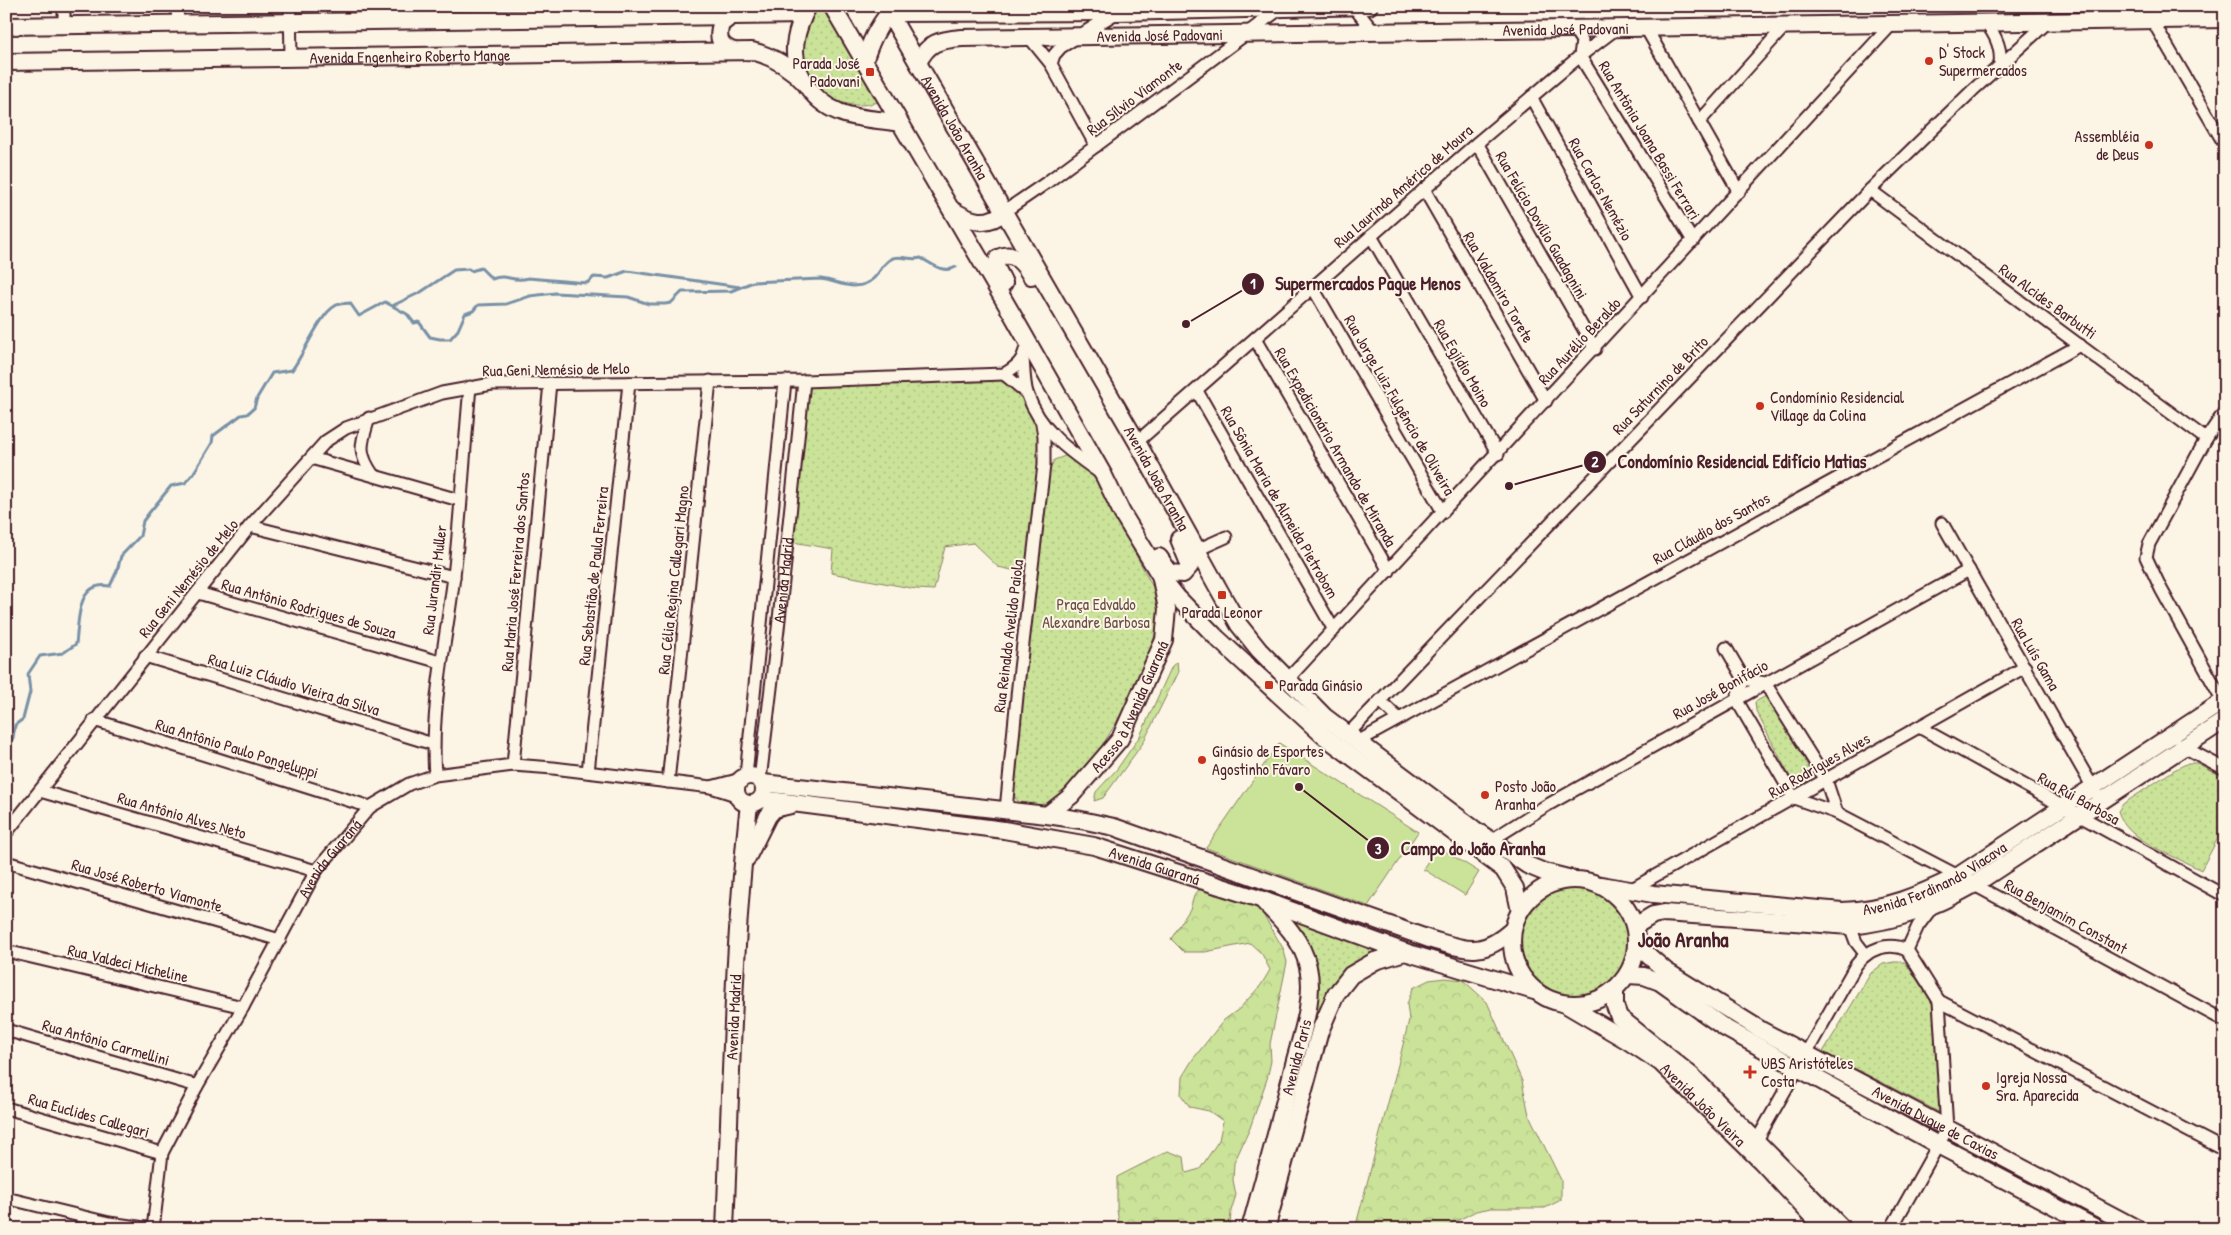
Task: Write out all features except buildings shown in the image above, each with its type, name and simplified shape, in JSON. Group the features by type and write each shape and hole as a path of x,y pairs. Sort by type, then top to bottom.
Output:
{"street":[{"path":"64,6 64,25"},
{"path":"177,6 178,24"},
{"path":"290,6 291,57"},
{"path":"832,6 1012,314 1025,350 1104,476 1122,513 1161,577 1203,625 1324,736 1503,869 1515,888 1520,911"},
{"path":"1353,6 1373,31"},
{"name":"Avenida José Padovani","path":"887,10 1369,6"},
{"name":"Rua Sílvio Viamonte","path":"1005,211 1096,146 1281,7"},
{"path":"962,9 948,21 948,28 952,34 962,38"},
{"path":"1051,64 1054,55 1061,47 1121,9"},
{"path":"864,62 870,42 887,10"},
{"name":"Avenida João Aranha","path":"887,10 1005,211 1239,625 1287,680 1325,717 1490,841 1527,865 1572,880"},
{"name":"Avenida Engenheiro Roberto Mange","path":"6,26 290,24 401,14 628,12 730,17 768,11 806,11"},
{"path":"806,11 795,40 795,55 804,83 810,92 825,104 840,112 900,123"},
{"path":"730,17 721,24 719,38 722,45 734,51"},
{"name":"Avenida José Padovani","path":"918,64 924,50 934,44 945,40 962,38 1078,38 1373,31 2225,19"},
{"path":"2152,20 2225,145"},
{"name":"Rua Saturnino de Brito","path":"1354,737 1380,701 1870,190 2000,65 2049,21"},
{"path":"1986,22 2000,49 2000,65"},
{"name":"Rua Aurélio Beraldo","path":"1287,680 1595,349 1893,23"},
{"path":"1699,122 1784,26"},
{"name":"Rua Laurindo Américo de Moura","path":"1137,442 1477,143 1580,56 1617,28"},
{"path":"1646,28 1739,192"},
{"path":"1574,29 1582,42 1580,56"},
{"path":"1029,37 1051,64 1096,146"},
{"name":"Avenida Engenheiro Roberto Mange","path":"6,62 752,51 763,54 791,70 804,83"},
{"name":"Rua Antônia Joana Bassi Ferrari","path":"1580,56 1693,241"},
{"name":"Rua Carlos Nemézio","path":"1531,97 1642,297"},
{"name":"Rua Felício Dovílio Guadagnini","path":"1477,143 1595,349"},
{"name":"Rua Valdomiro Torete","path":"1424,189 1546,401"},
{"name":"Rua Alcides Barbutti","path":"1870,190 2206,439"},
{"path":"950,207 962,216 979,222 994,220 1005,211"},
{"name":"Rua Egjídio Moino","path":"1371,236 1498,454"},
{"path":"1012,314 1011,300 996,268 998,258 1010,255 1024,264 1056,319 1069,326"},
{"name":"Rua Jorge Luiz Fulgêncio de Oliveira","path":"1313,288 1443,512"},
{"name":"Rua Expedicionário Armando de Miranda","path":"1255,339 1389,571"},
{"name":"Rua Cláudio dos Santos","path":"1354,737 1398,718 2080,345"},
{"path":"1025,350 1014,368 1004,374 1027,393"},
{"path":"1025,350 1027,393 1042,424 1062,446 1104,476"},
{"name":"Rua Geni Nemésio de Melo","path":"6,833 250,526 311,458 336,434 369,418 442,393 492,384 804,381 1004,374"},
{"name":"Rua Célia Regina Callegari Magno","path":"668,782 710,381"},
{"name":"Avenida Madrid","path":"725,1229 741,874 751,788 785,381"},
{"name":"Avenida Madrid","path":"751,788 778,630 804,381"},
{"name":"Rua Maria José Ferreira dos Santos","path":"513,765 550,383"},
{"name":"Rua Sebastião de Paula Ferreira","path":"588,772 629,383"},
{"name":"Rua Jurandir Muller","path":"435,776 432,744 440,662 454,576 470,387"},
{"name":"Rua Sônia Maria de Almeida Pietrobom","path":"1197,391 1334,630"},
{"path":"2224,700 2161,589 2146,557 2149,544 2206,439 2225,411"},
{"path":"369,418 361,452 364,461 373,475"},
{"name":"Rua Reinaldo Avelido Paiola","path":"1006,810 1018,686 1044,465 1042,424"},
{"path":"1044,465 1051,455 1062,446"},
{"path":"311,458 459,500"},
{"path":"1122,513 1135,519 1166,570 1175,574 1183,574 1190,566 1174,530 1174,508"},
{"name":"Rua Luís Gama","path":"1942,523 2097,795"},
{"path":"250,526 454,576"},
{"path":"1197,550 1226,537"},
{"name":"Rua José Bonifácio","path":"1490,841 1544,807 1969,570"},
{"name":"Acesso à Avenida Guaraná","path":"1047,815 1065,802 1120,739 1164,640 1167,609 1161,577"},
{"name":"Rua Antônio Rodrigues de Souza","path":"198,593 440,662"},
{"path":"1726,648 1744,679 1765,683 1826,780 1837,813"},
{"name":"Rua Luiz Cláudio Vieira da Silva","path":"145,656 432,744"},
{"name":"Rua Rodrigues Alves","path":"1628,891 2025,666"},
{"path":"1744,679 1736,699 1794,798"},
{"name":"Avenida Ferdinando Viacava","path":"1635,926 1653,915 1664,913 1850,926 1879,923 1932,906 1975,884 2079,815 2097,795 2168,738 2224,700"},
{"path":"1380,701 1398,718"},
{"name":"Rua Antônio Paulo Pongeluppi","path":"94,720 370,807"},
{"name":"Avenida Ferdinando Viacava","path":"1601,885 1628,891 1842,911 1867,910 1894,904 1922,894 1958,876 2064,808 2097,795 2184,747 2225,720"},
{"name":"Rua Rui Barbosa","path":"1918,727 2225,896"},
{"path":"2168,738 2225,769"},
{"name":"Avenida Guaraná","path":"153,1229 162,1153 316,871 370,807 409,784 435,776 513,765 711,787 751,788 1006,810 1082,820 1125,831 1396,928 1460,948 1480,950 1500,941 1512,930"},
{"path":"1091,774 1079,806 1082,820 1094,846"},
{"name":"Avenida Guaraná","path":"711,787 751,788 809,805 1004,830 1094,846 1260,899 1405,952 1534,991"},
{"name":"Rua Antônio Alves Neto","path":"40,791 316,871"},
{"name":"Rua Benjamim Constant","path":"1794,798 1837,813 1975,884 2225,1021"},
{"path":"741,874 750,850 768,816 774,809 784,806 809,805"},
{"name":"Rua José Roberto Viamonte","path":"6,862 280,940"},
{"path":"1572,880 1587,880 1601,885 1623,902 1635,926 1637,944 1635,960 1628,975 1615,990 1600,1000 1583,1004 1565,1004 1549,1000 1534,991 1523,979 1515,964 1512,947 1512,930 1520,911 1531,896 1546,886 1572,880"},
{"name":"Avenida Paris","path":"1250,1229 1291,1077 1311,986 1308,966 1301,948 1282,920 1260,899"},
{"path":"1907,950 1918,926 1932,906"},
{"path":"1850,926 1856,942 1866,955"},
{"name":"Avenida Duque de Caxias","path":"1637,944 1666,971 1761,1030 2138,1229"},
{"path":"1757,1140 1848,977 1862,958 1887,946 1899,946 1907,950 1939,1002 1947,1129 1891,1229"},
{"name":"Rua Valdeci Micheline","path":"6,951 243,1007"},
{"name":"Avenida Paris","path":"1266,1229 1320,1031 1333,1000 1351,975 1375,961 1405,952"},
{"name":"Avenida Duque de Caxias","path":"1628,975 1644,976 1660,982 1725,1028 2098,1229"},
{"name":"Avenida João Vieira","path":"1615,990 1615,1006 1619,1018 1692,1076 1843,1229"},
{"path":"1939,1002 2225,1150"},
{"name":"Avenida João Vieira","path":"1565,1004 1634,1044 1661,1063 1761,1161 1824,1229"},
{"name":"Rua Antônio Carmellini","path":"6,1030 197,1086"},
{"name":"Rua Euclides Callegari","path":"6,1108 162,1153"},
{"path":"6,1198 109,1223 153,1229"}],"green space":[{"path":"824,7 878,102 856,105 836,100 825,94 810,75 803,51 804,39 812,18"},
{"path":"1004,374 1027,393 1042,424 1031,574 998,567 973,543 945,547 934,590 916,589 831,573 833,549 787,541 804,381"},
{"name":"Praça Edvaldo Alexandre Barbosa","path":"1065,456 1072,457 1094,475 1155,591 1159,621 1134,690 1101,747 1066,790 1048,803 1031,807 1015,798 1013,781 1050,470 1054,460"},
{"path":"1177,662 1178,672 1143,743 1103,798 1094,801 1096,792 1117,769 1140,736 1172,666"},
{"path":"1766,696 1774,703 1810,769 1810,778 1806,782 1797,785 1791,779 1756,711 1755,702"},
{"path":"1279,743 1418,832 1368,906 1206,848"},
{"path":"2188,763 2197,763 2225,778 2225,825 2201,870 2141,839 2123,822 2118,811 2123,804 2174,770"},
{"path":"1437,846 1479,872 1465,895 1423,869"},
{"path":"1225,879 1240,888 1261,911 1283,948 1287,962 1270,1044 1271,1061 1267,1079 1250,1128 1234,1163 1233,1180 1236,1195 1231,1211 1230,1229 1120,1229 1117,1210 1117,1177 1168,1151 1184,1157 1186,1173 1200,1169 1219,1140 1223,1121 1209,1111 1190,1107 1181,1095 1182,1077 1193,1059 1224,1020 1239,1009 1261,985 1270,970 1262,954 1250,943 1205,952 1184,952 1171,939 1190,909 1195,893 1210,883"},
{"path":"1575,887 1586,888 1596,892 1614,904 1626,922 1630,932 1630,954 1626,964 1614,982 1596,994 1586,998 1575,999 1564,998 1554,994 1536,982 1524,964 1520,954 1519,943 1520,932 1524,922 1536,904 1554,892 1564,888"},
{"path":"1280,911 1388,950 1348,971 1301,1072 1298,1070 1314,985"},
{"path":"1905,962 1934,1006 1943,1114 1823,1052 1871,973 1883,964"},
{"path":"1445,978 1463,980 1487,1002 1522,1081 1529,1115 1561,1180 1561,1200 1545,1208 1491,1208 1476,1211 1441,1229 1355,1229 1409,1020 1407,1004 1413,988 1429,980"}],"waterway":[{"path":"6,745 13,738 15,725 23,719 30,692 28,674 40,656 63,653 76,644 79,614 85,596 91,589 99,586 110,586 121,556 140,536 143,521 149,513 171,486 185,483 193,474 212,443 213,436 241,415 247,414 254,408 257,398 272,373 292,370 324,317 329,310 337,305 350,303 359,316 385,302 407,314 414,323 419,322 430,337 450,339 458,330 465,314 473,311 478,305 506,304 530,296 555,293 628,297 649,304 665,304 671,303 682,292 731,291 753,282 821,279 854,286 861,285 868,283 887,262 897,257 921,258 942,269 956,267"},
{"path":"394,305 421,292 454,270 469,269 471,271 481,268 492,279 497,277 528,278 587,283 594,277 608,278 627,271 740,287"}],"place":[{"name":"D' Stock Supermercados","path":"1929,61"},
{"name":"Parada José Padovani","path":"870,72"},
{"name":"Assembléia de Deus","path":"2149,145"},
{"name":"Supermercados Pague Menos","path":"1186,324"},
{"name":"Condomínio Residencial Village da Colina","path":"1760,406"},
{"name":"Condomínio Residencial Edifício Matias","path":"1509,486"},
{"name":"Parada Leonor","path":"1222,595"},
{"name":"Parada Ginásio","path":"1269,685"},
{"name":"Ginásio de Esportes Agostinho Fávaro","path":"1202,760"},
{"name":"Campo do João Aranha","path":"1299,787"},
{"name":"Posto João Aranha","path":"1485,795"},
{"name":"UBS Aristóteles Costa","path":"1750,1072"},
{"name":"Igreja Nossa Sra. Aparecida","path":"1986,1086"}],"district":[{"name":"João Aranha","path":"1683,939"}]}
